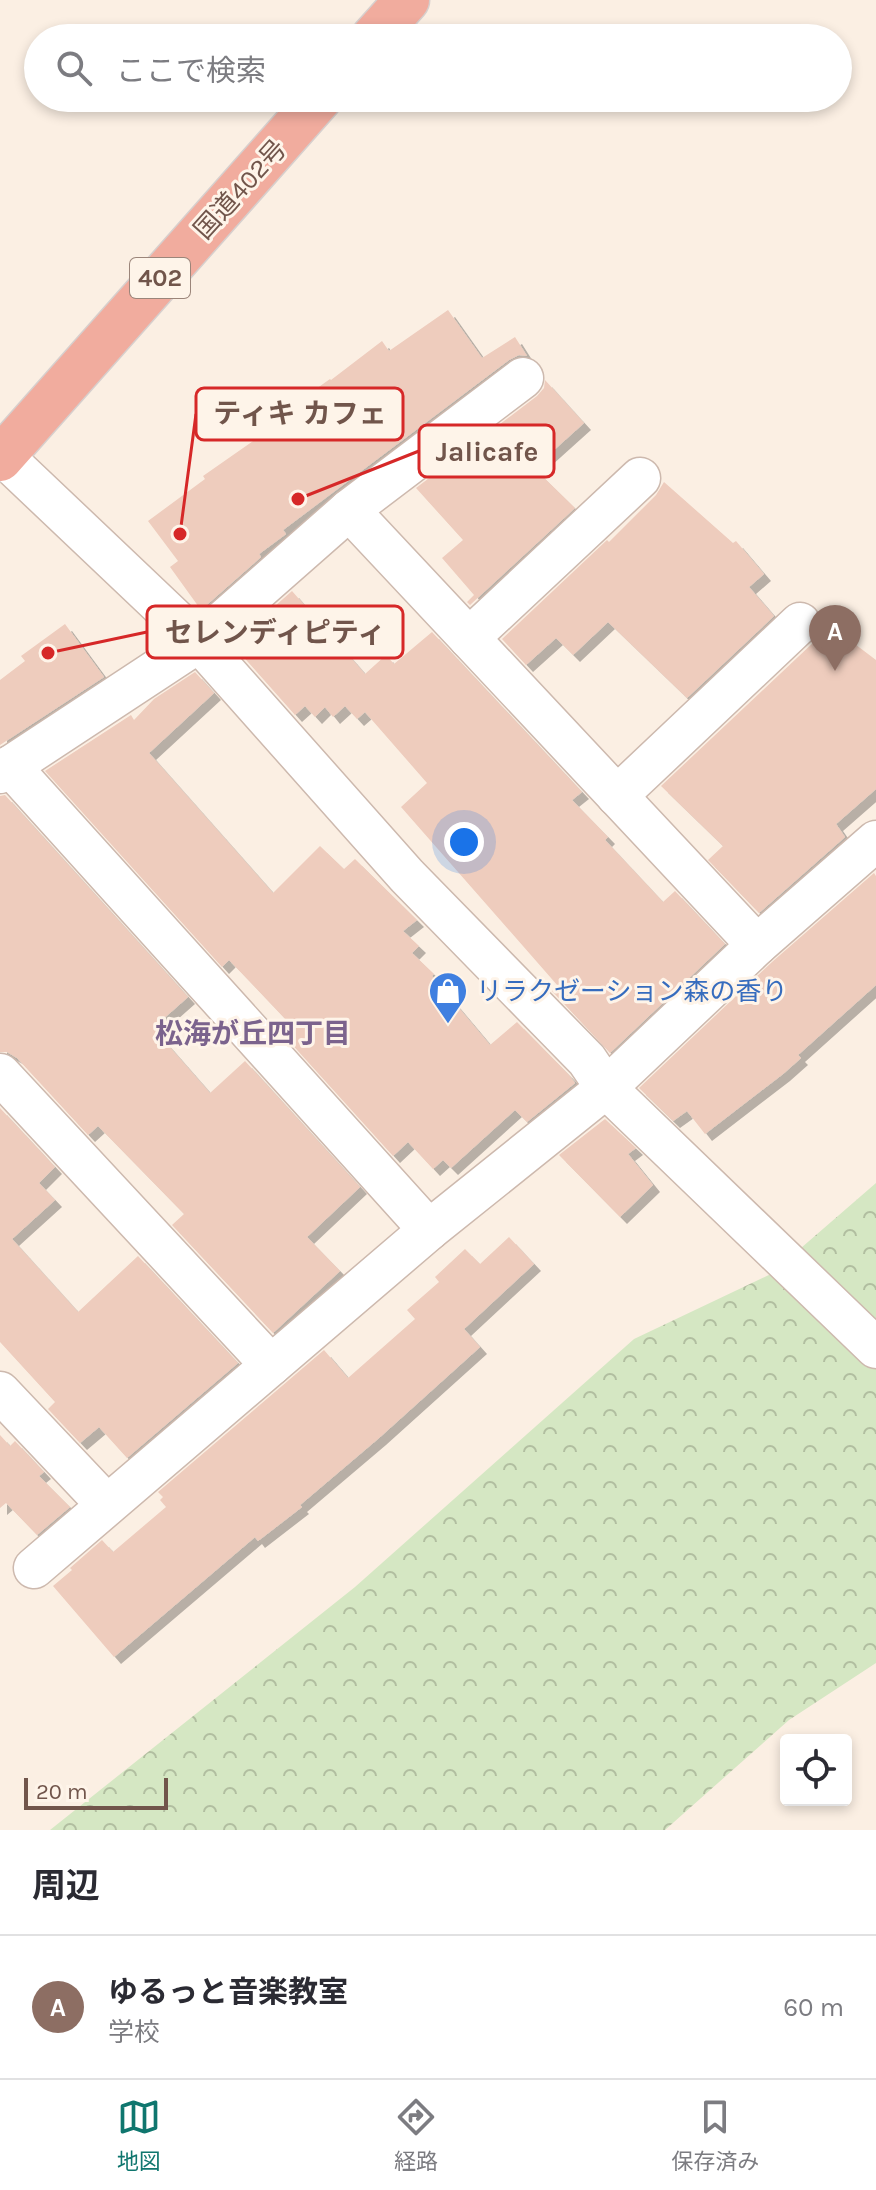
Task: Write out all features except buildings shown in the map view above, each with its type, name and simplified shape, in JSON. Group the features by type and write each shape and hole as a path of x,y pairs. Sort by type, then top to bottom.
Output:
{"highway":[{"path":"386,24 407,0"},
{"name":"国道402号","path":"1,457 308,112"}],"street":[{"path":"429,1230 5,769 199,642 349,510 523,378"},
{"path":"1,457 199,642 407,876 587,1060 606,1088 876,1348"},
{"path":"469,638 640,478"},
{"path":"349,510 757,945"},
{"path":"617,796 800,623"},
{"path":"34,1568 429,1230 606,1088 757,945 876,841"},
{"path":"0,1074 271,1365"},
{"path":"0,1392 107,1505"}],"green space":[{"path":"876,1183 876,1663 789,1720 665,1830 50,1830 355,1587 634,1339 771,1274"}],"place":[{"name":"Jalicafe","path":"298,499"},
{"name":"ティキ カフェ","path":"180,534"},
{"name":"セレンディピティ","path":"48,653"},
{"name":"ゆるっと音楽教室","path":"835,671"},
{"name":"リラクゼーション森の香り","path":"448,1025"}],"district":[{"name":"松海が丘四丁目","path":"253,1033"}]}
